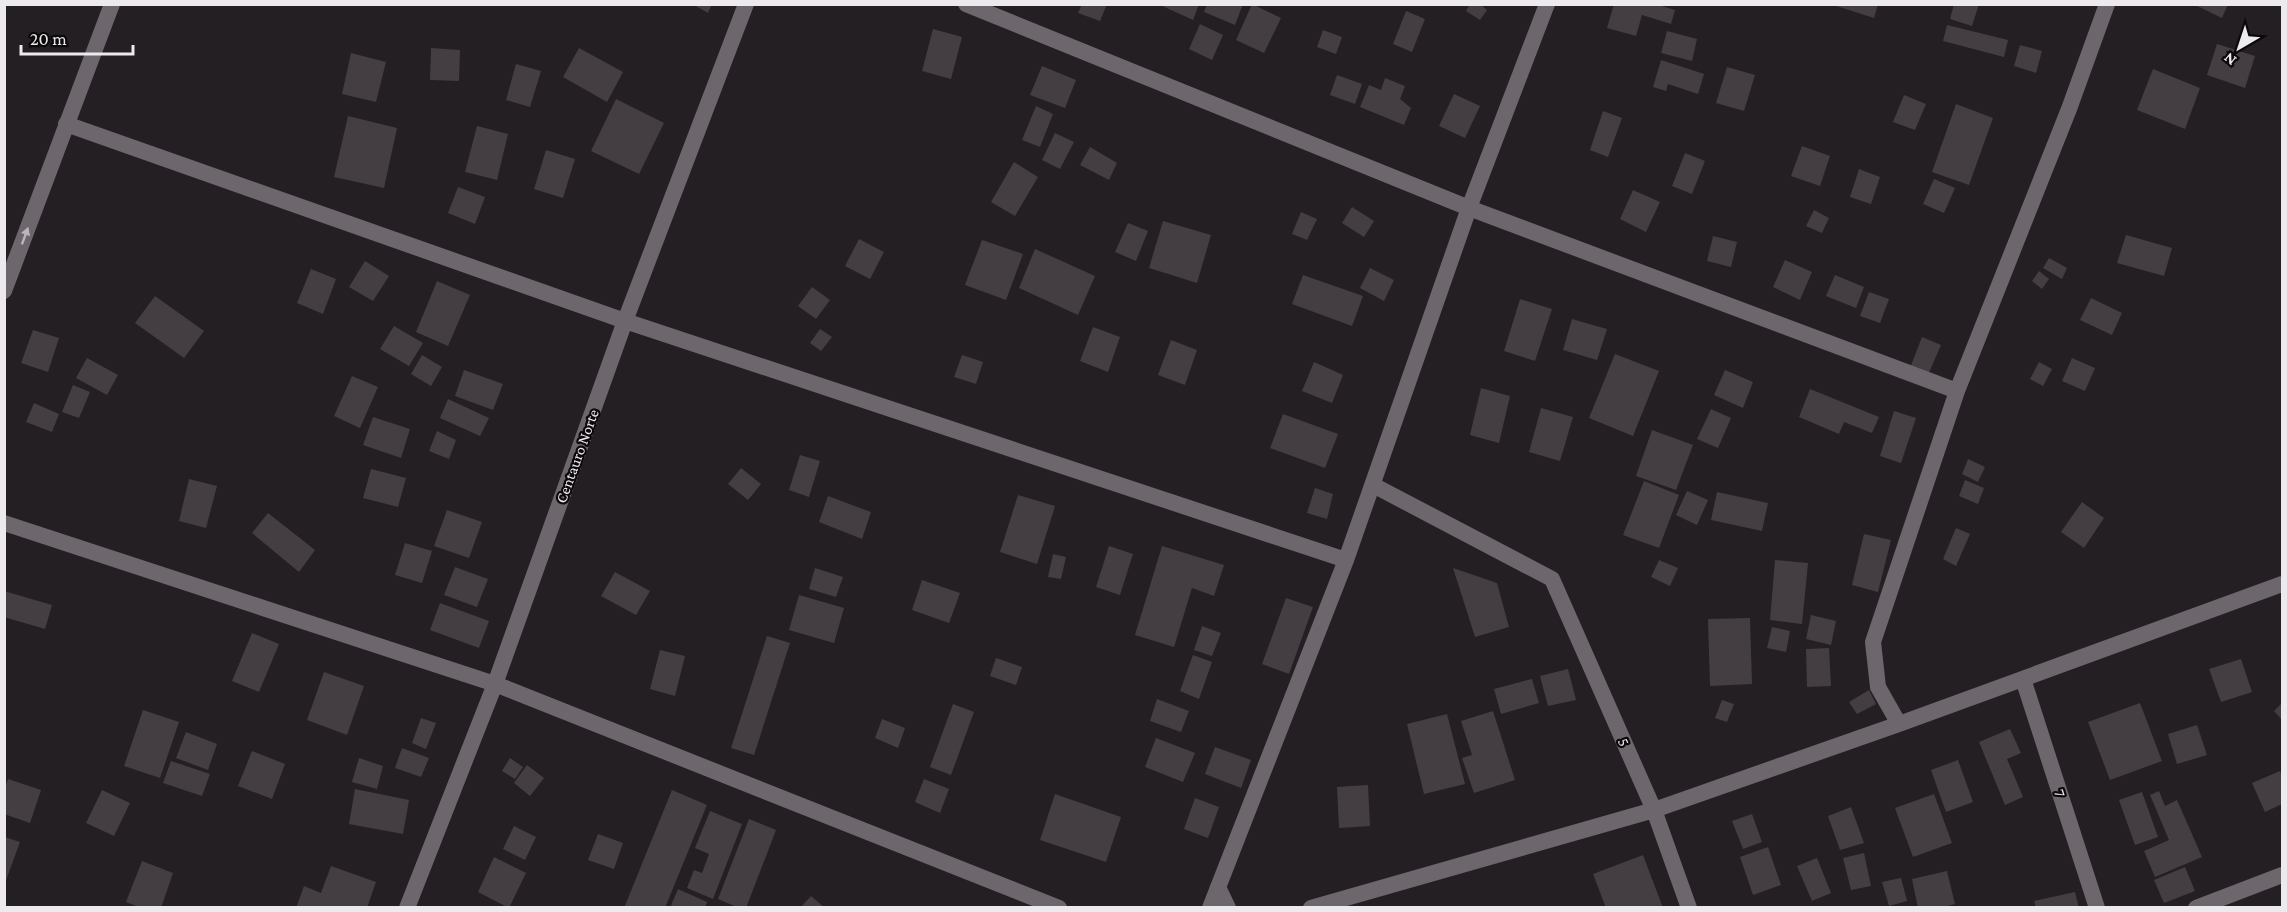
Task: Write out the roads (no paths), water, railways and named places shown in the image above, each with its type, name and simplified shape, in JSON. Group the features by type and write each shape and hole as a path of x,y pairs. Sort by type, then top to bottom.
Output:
{"street":[{"path":"4,291 112,4"},
{"name":"Centauro Norte","path":"407,908 495,684 625,321 746,4"},
{"path":"966,4 1469,208 1957,391"},
{"path":"1210,908 1346,560 1469,208 1547,4"},
{"path":"1899,724 1878,687 1873,642 1957,391 2069,109 2107,4"},
{"path":"66,124 625,321 1346,560"},
{"name":"5","path":"1372,485 1552,579 1654,810 1689,908"},
{"path":"4,523 495,684 1059,908"},
{"path":"1311,908 1654,810 1899,724 2283,584"},
{"name":"7","path":"2023,679 2097,908"},
{"path":"2196,908 2283,875"},
{"path":"1218,887 1228,908"}]}
